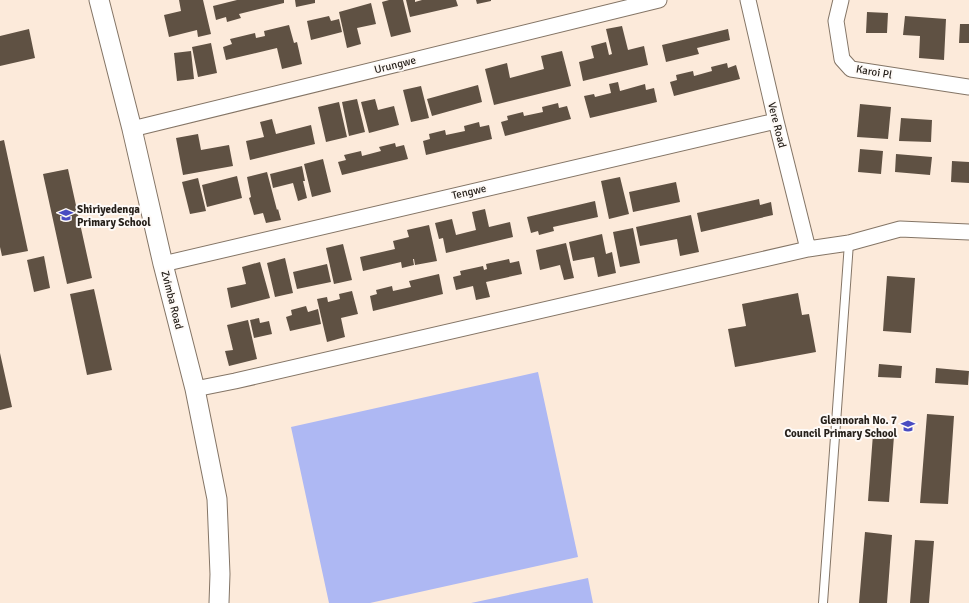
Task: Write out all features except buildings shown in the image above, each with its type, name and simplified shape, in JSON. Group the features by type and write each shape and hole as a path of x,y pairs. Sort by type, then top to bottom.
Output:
{"street":[{"name":"Zvimba Road","path":"99,0 195,389 217,499 220,574 219,603"},
{"name":"Urungwe","path":"132,129 659,0"},
{"name":"Vere Road","path":"748,0 808,249"},
{"name":"Karoi Pl","path":"841,0 836,21 842,59 851,69 969,87"},
{"name":"Tengwe","path":"163,264 776,121"},
{"path":"195,389 808,249 849,243 900,229 969,232"}],"lane":[{"path":"823,603 849,243"}],"shaded area":[{"path":"538,372 578,557 370,603 329,603 291,427"},
{"path":"588,578 593,603 471,603"}],"place":[{"name":"Shiriyedenga Primary School","path":"66,215"},
{"name":"Glennorah No. 7 Council Primary School","path":"908,426"}]}
